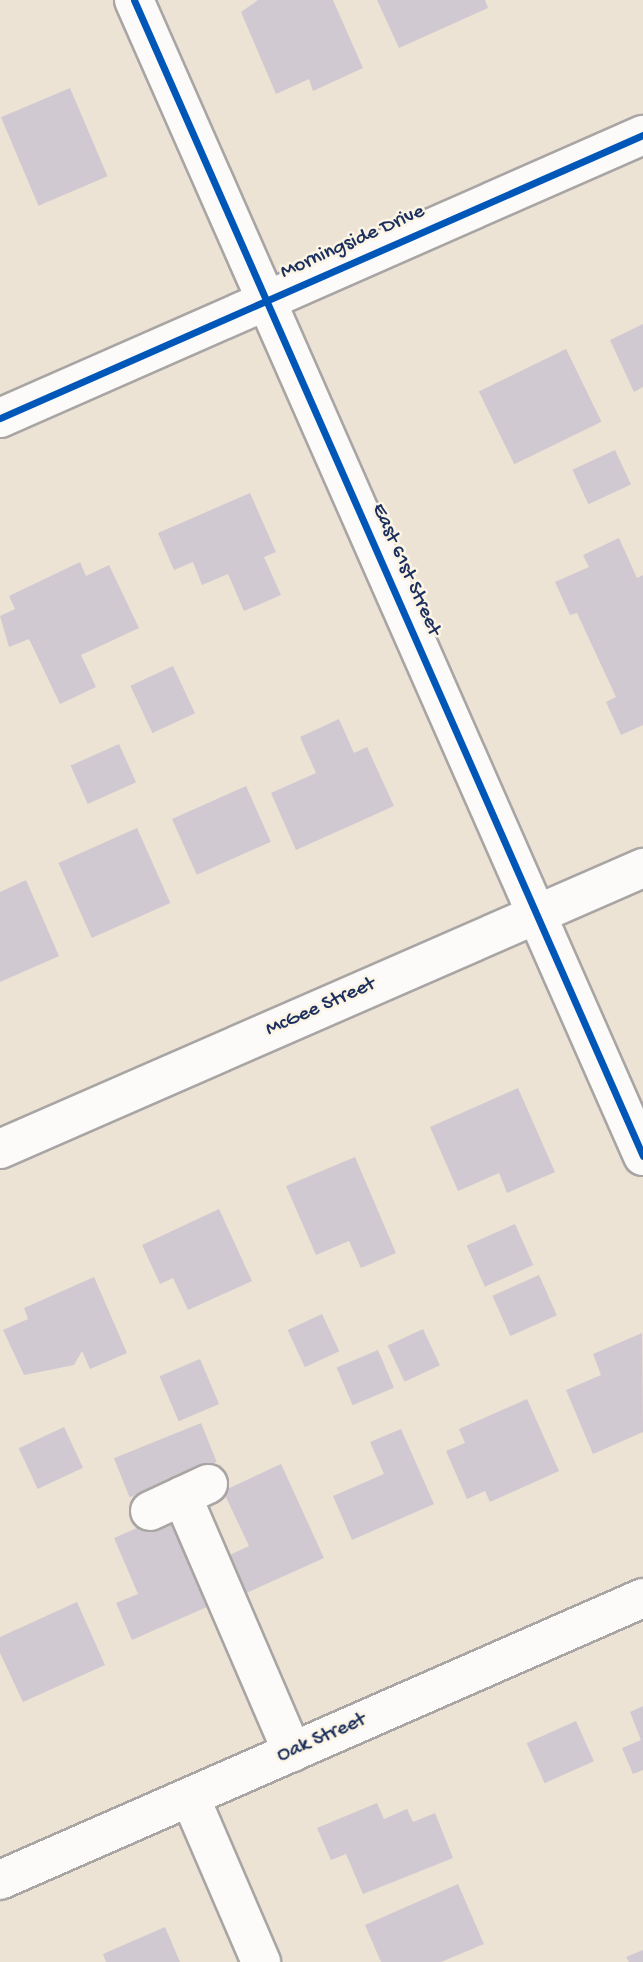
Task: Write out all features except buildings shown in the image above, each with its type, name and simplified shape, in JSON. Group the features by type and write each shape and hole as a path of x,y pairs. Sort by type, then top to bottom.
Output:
{"street":[{"name":"East 61st Street","path":"134,0 643,1156"},
{"name":"Morningside Drive","path":"0,418 643,135"},
{"name":"McGee Street","path":"0,1149 643,868"},
{"path":"180,1497 292,1752"},
{"name":"Oak Street","path":"0,1880 643,1598"},
{"path":"190,1797 261,1962"}],"cycle path":[{"path":"134,0 643,1156"},
{"path":"0,418 643,135"}]}
